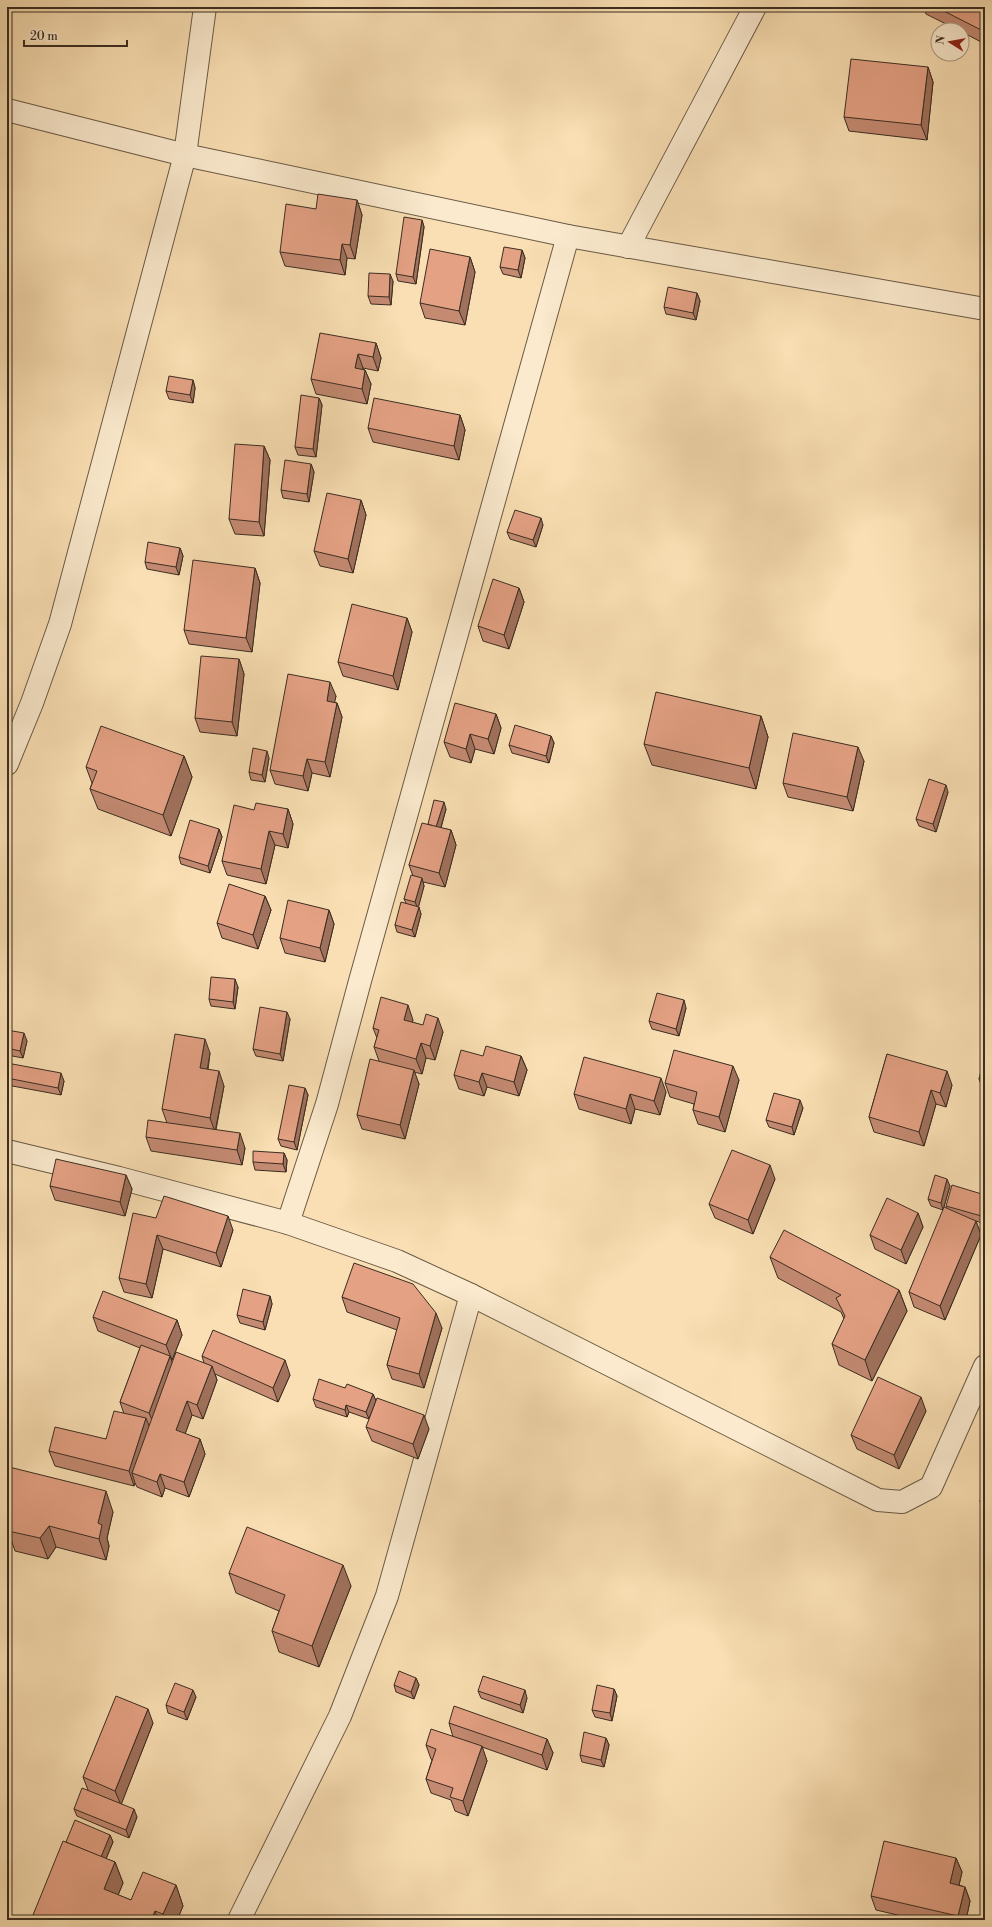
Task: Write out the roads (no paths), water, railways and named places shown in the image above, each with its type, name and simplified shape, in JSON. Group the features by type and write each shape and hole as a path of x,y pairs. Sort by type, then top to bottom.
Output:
{"street":[{"path":"7,764 32,704 60,624 185,155 205,7"},
{"path":"628,247 755,7"},
{"path":"7,110 185,155 568,236 985,309"},
{"path":"288,1223 327,1104 364,966 568,236"},
{"path":"7,1151 119,1178 288,1223 398,1261 471,1295 878,1500 902,1502 931,1487 985,1366"},
{"path":"239,1920 340,1716 387,1596 471,1295"}]}
